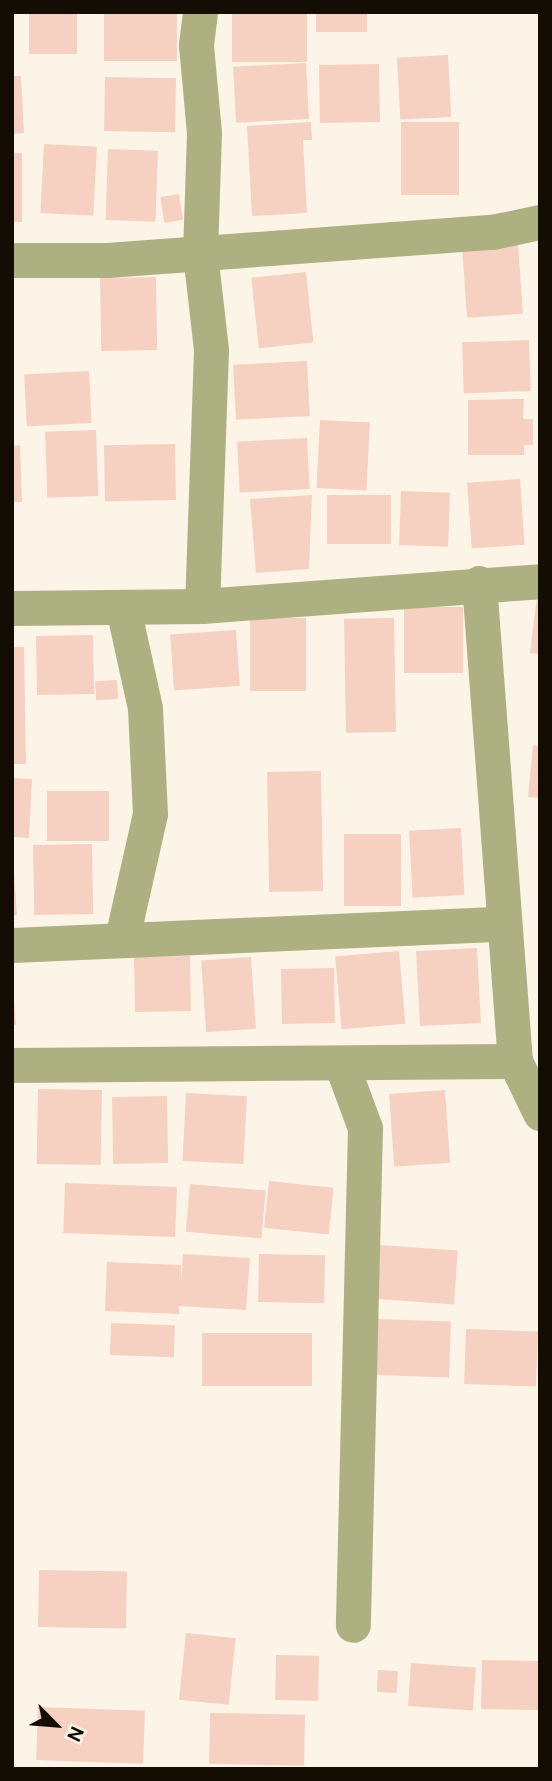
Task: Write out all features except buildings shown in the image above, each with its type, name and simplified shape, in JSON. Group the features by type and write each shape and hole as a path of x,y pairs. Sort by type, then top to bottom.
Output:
{"street":[{"path":"201,12 196,45 204,133 200,253 211,350 202,606"},
{"path":"12,260 200,253 492,232 540,222"},
{"path":"12,608 202,606 540,580"},
{"path":"479,583 501,924 515,1061 540,1113"},
{"path":"122,938 150,814 145,708 123,608"},
{"path":"12,945 122,938 501,924"},
{"path":"12,1065 515,1061"},
{"path":"341,1063 365,1128 353,1625"}]}
